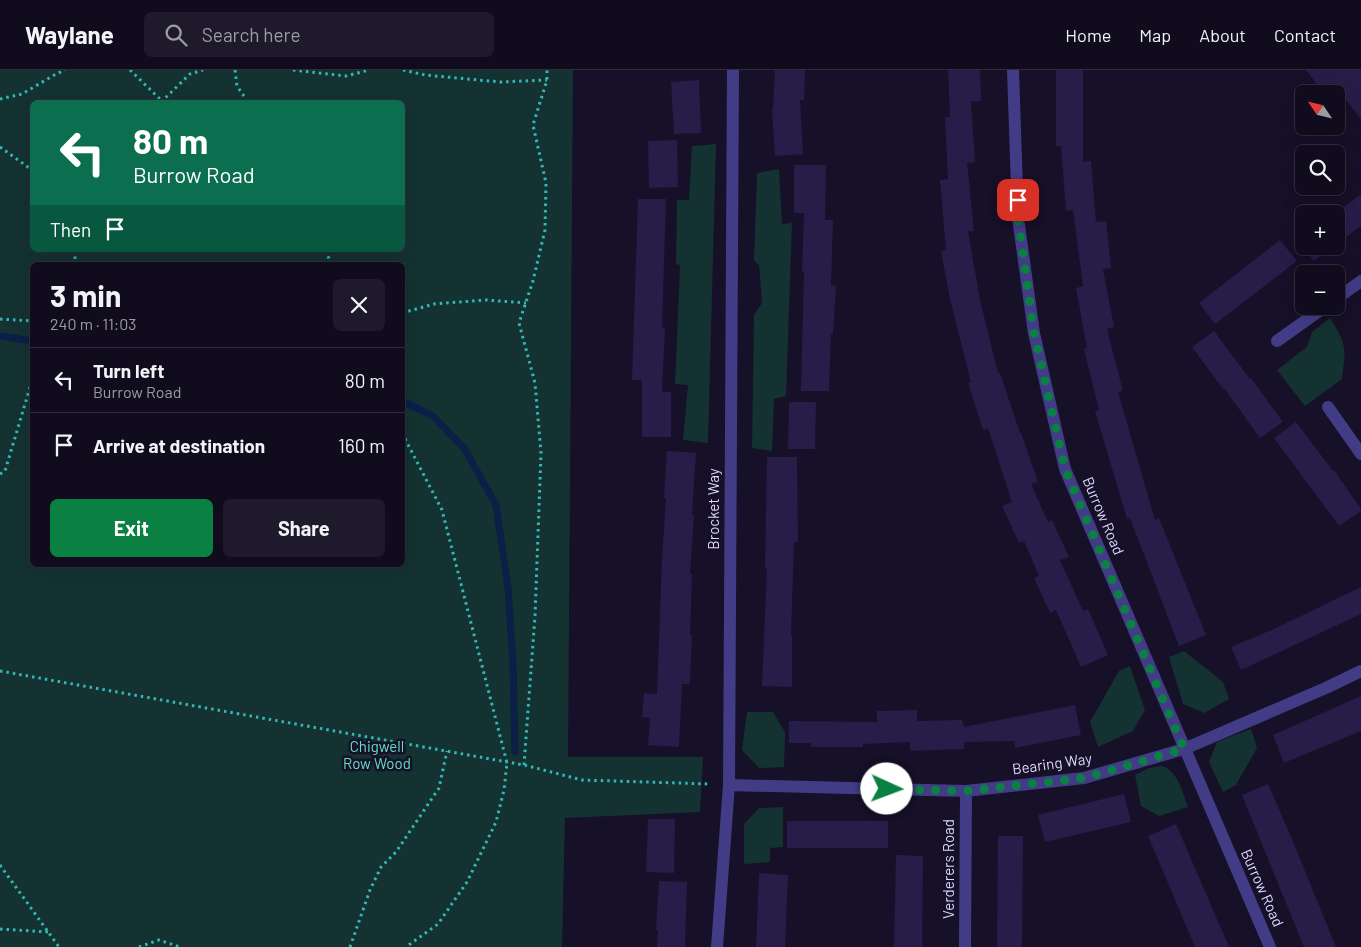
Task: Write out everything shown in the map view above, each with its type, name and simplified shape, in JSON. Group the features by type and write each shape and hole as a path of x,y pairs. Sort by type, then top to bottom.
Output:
{"street":[{"name":"Brocket Way","path":"717,947 729,785 734,70"},
{"name":"Burrow Road","path":"1013,70 1018,218 1034,333 1065,469 1270,947"},
{"path":"1345,293 1361,281"},
{"path":"1277,341 1313,315"},
{"path":"1328,407 1361,454"},
{"name":"Bearing Way","path":"729,785 966,791 1084,778 1184,749 1320,691 1361,671"},
{"name":"Verderers Road","path":"965,947 966,791"}],"path":[{"path":"0,99 22,94 65,70"},
{"path":"130,70 160,100"},
{"path":"164,100 190,74 203,70"},
{"path":"235,70 237,86 247,100"},
{"path":"293,70 346,76 369,70"},
{"path":"403,70 450,78 500,82 547,80"},
{"path":"524,766 535,616 541,454 535,383 519,323 534,281 545,230 546,183 533,125 547,80 547,70"},
{"path":"0,148 30,169"},
{"path":"405,312 434,304 486,300 526,303"},
{"path":"0,318 30,321"},
{"path":"0,474 5,471 30,387"},
{"path":"405,439 442,510 507,763 504,790 496,822 467,882 438,924 406,947"},
{"path":"0,671 447,751 524,766 582,780 729,785"},
{"path":"350,947 370,890 381,867 396,852 439,788 447,751"},
{"path":"0,865 59,947"},
{"path":"0,929 49,932"},
{"path":"139,947 159,940 180,947"}],"green space":[{"name":"Chigwell Row Wood","path":"0,70 573,70 568,757 703,757 700,812 565,818 562,947 0,947"},
{"path":"716,144 708,443 683,440 688,385 675,384 680,265 676,264 677,200 689,200 692,146"},
{"path":"779,169 782,224 792,223 786,396 774,399 772,451 752,448 754,315 762,303 759,265 754,261 757,173"},
{"path":"1330,318 1340,334 1344,347 1342,379 1305,406 1277,370 1307,347 1312,332"},
{"path":"1184,651 1223,682 1229,699 1204,713 1183,704 1169,657"},
{"path":"1130,666 1145,710 1133,731 1098,747 1090,722 1119,671"},
{"path":"747,712 773,712 785,732 784,767 759,768 742,750"},
{"path":"1251,729 1257,748 1236,785 1223,792 1209,762 1217,742"},
{"path":"1162,766 1168,769 1176,778 1188,807 1159,816 1141,806 1135,775 1149,768"},
{"path":"783,807 783,847 770,848 770,862 744,864 744,824 759,808"}],"building":[{"path":"775,70 805,70 804,100 800,100 803,154 775,156 772,109"},
{"path":"948,70 980,70 981,101 971,101 975,162 967,163 974,231 968,231 980,300 998,373 1000,373 1038,482 1031,484 1048,522 1052,520 1069,557 1060,560 1083,611 1088,609 1108,655 1081,667 1056,610 1050,613 1034,578 1039,576 1024,541 1019,543 1002,506 1012,502 988,428 983,430 968,383 971,382 950,299 941,251 946,250 940,180 948,179 945,117 950,117"},
{"path":"1056,70 1083,70 1083,162 1091,161 1096,222 1106,221 1111,268 1103,269 1114,327 1107,329 1123,391 1118,392 1155,520 1159,518 1206,635 1179,646 1130,518 1127,519 1095,411 1099,410 1084,349 1087,348 1076,288 1083,286 1073,210 1066,211 1061,146 1056,146"},
{"path":"1306,70 1361,70 1361,119 1345,98 1345,85 1335,85 1333,83 1331,85 1318,85"},
{"path":"699,80 701,133 674,134 671,82"},
{"path":"677,140 678,187 649,188 648,141"},
{"path":"794,165 826,165 825,220 833,220 831,285 836,286 833,334 831,334 829,391 801,391 804,213 794,213"},
{"path":"1361,194 1361,226 1345,238 1345,206"},
{"path":"638,199 666,199 662,327 665,328 662,392 671,392 671,437 642,437 642,380 632,380"},
{"path":"1280,240 1297,261 1215,324 1199,303"},
{"path":"1310,255 1322,255 1314,261"},
{"path":"1214,331 1283,422 1260,438 1192,347"},
{"path":"789,402 816,402 815,449 788,449"},
{"path":"1296,422 1334,470 1361,509 1361,511 1339,526 1274,438"},
{"path":"667,451 696,453 690,574 692,574 690,635 692,635 690,684 682,684 679,747 648,745 650,718 642,717 644,693 657,694"},
{"path":"767,457 797,457 798,542 794,542 791,635 792,687 762,686 767,568 765,568"},
{"path":"1361,587 1361,614 1241,670 1231,647 1274,629"},
{"path":"1361,696 1361,731 1284,763 1273,735"},
{"path":"1075,705 1081,735 1015,748 1014,741 964,742 964,749 910,751 910,742 863,744 863,747 811,747 811,743 789,743 789,721 877,722 877,711 917,710 917,721 962,720 964,727"},
{"path":"1268,784 1336,947 1304,947 1242,795"},
{"path":"1124,794 1131,822 1045,842 1038,815"},
{"path":"648,819 675,819 674,873 646,872"},
{"path":"787,821 888,821 888,848 787,848"},
{"path":"1176,824 1229,947 1195,947 1148,836"},
{"path":"998,836 1023,836 1022,947 997,947"},
{"path":"896,855 923,856 922,947 894,947"},
{"path":"759,873 788,875 785,947 756,947"},
{"path":"659,881 687,882 685,947 657,947 658,930 656,930"}],"waterway":[{"path":"0,336 30,341"},
{"path":"405,402 433,416 464,448 496,505 508,588 513,663 515,752"}],"route":[{"path":"887,789 966,791 1084,778 1184,749 1065,469 1034,333 1018,218 1018,200"}]}
